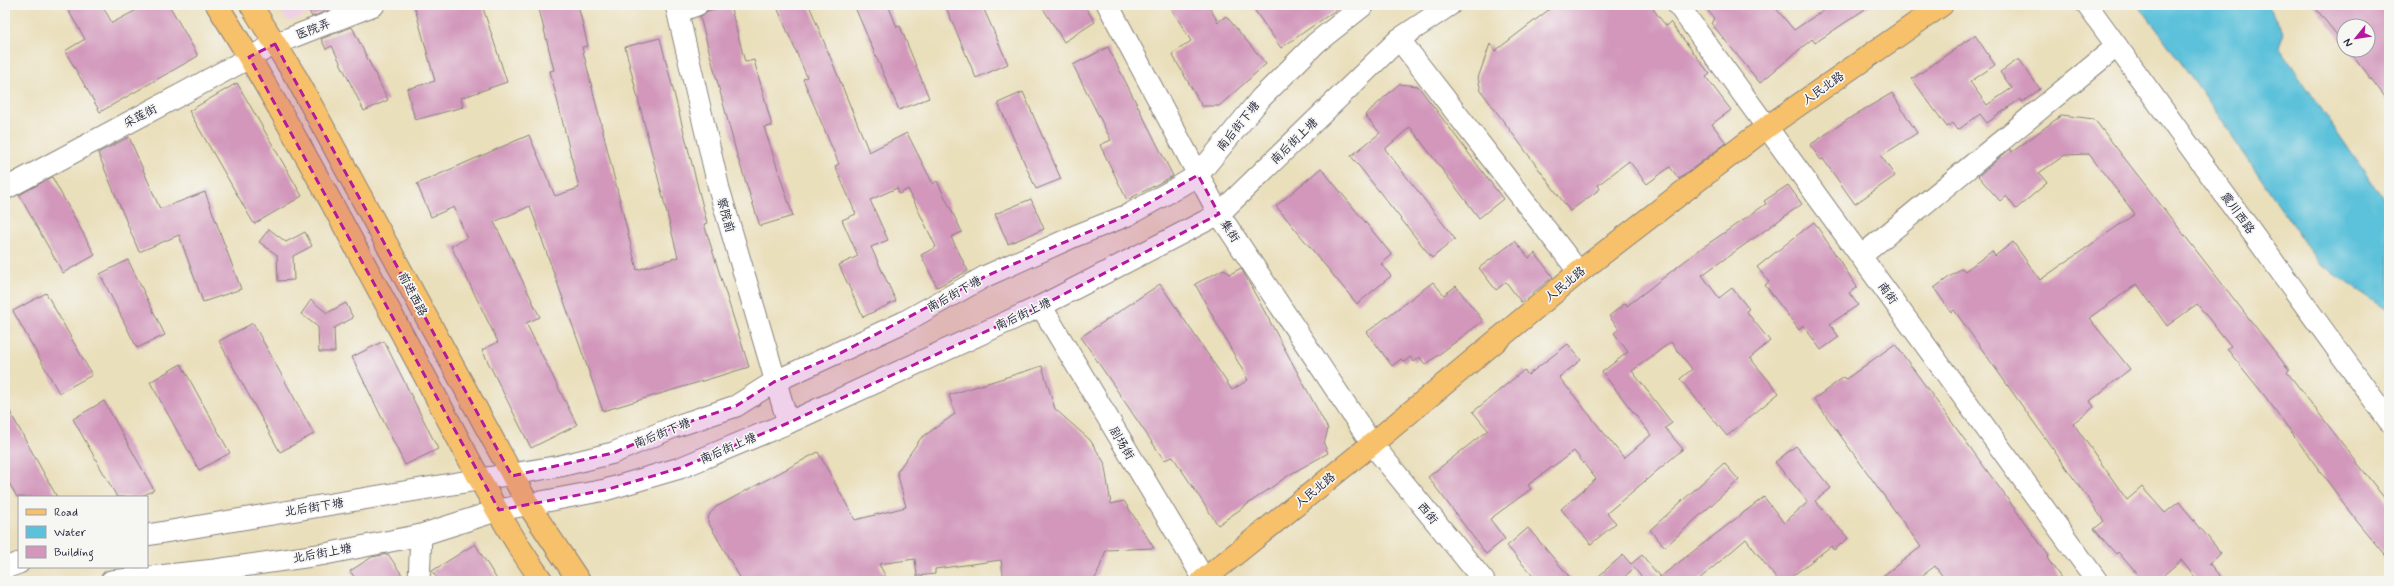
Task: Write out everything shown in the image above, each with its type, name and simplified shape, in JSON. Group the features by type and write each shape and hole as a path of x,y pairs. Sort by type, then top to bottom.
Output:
{"main road":[{"path":"217,5 272,94 498,510 525,557 542,581"},
{"name":"前进西路","path":"251,5 297,79 529,506 579,581"},
{"name":"人民北路","path":"1203,580 1372,444 1579,272 1767,127 1942,5"}],"street":[{"name":"医院弄","path":"275,44 374,5"},
{"path":"677,9 697,5"},
{"name":"集街","path":"1108,5 1219,214 1372,444"},
{"name":"南后街下塘","path":"482,480 512,476 614,453 674,427 736,406 774,382 904,322 986,276 1075,236 1128,215 1198,175 1261,98 1316,43 1364,5"},
{"name":"南后街上塘","path":"529,506 605,490 680,468 788,423 1041,306 1219,214 1399,39 1450,5"},
{"name":"南街","path":"1678,5 2097,581"},
{"name":"震川西路","path":"2087,5 2389,421"},
{"name":"察院前","path":"677,9 719,189 774,382 788,423"},
{"path":"1399,39 1579,272"},
{"name":"采莲街","path":"5,189 275,44"},
{"path":"1860,256 2117,46"},
{"name":"剧场街","path":"1041,306 1203,580"},
{"name":"西街","path":"1372,444 1484,581"},
{"name":"北后街下塘","path":"148,536 482,480"},
{"name":"北后街上塘","path":"111,581 214,570 325,554 421,535 498,510 529,506"},
{"path":"420,581 421,535"},
{"path":"5,568 18,564"}],"highlighted area":[{"path":"275,44 512,476 613,453 674,427 736,406 774,382 837,355 986,276 1128,215 1198,175 1219,214 1041,306 788,423 680,468 605,490 499,510 249,57"}],"shaded area":[{"path":"278,5 335,5 288,22"}],"water":[{"path":"2139,5 2267,5 2284,33 2279,47 2389,208 2389,220 2387,222 2389,224 2389,311 2319,264 2203,93"}],"building":[{"path":"65,5 102,5 112,23 146,5 169,5 198,56 100,112 65,51 85,39"},
{"path":"306,5 341,5 312,17"},
{"path":"414,5 482,5 507,82 461,98 463,107 415,120 407,89 435,81"},
{"path":"538,5 578,5 588,46 582,47 637,270 678,257 625,47 660,38 707,223 704,224 749,367 603,411 530,206 494,222 540,317 526,323 577,425 531,448 482,350 498,342 451,246 467,238 454,207 431,217 417,184 529,135 555,196 579,188 550,71 554,70"},
{"path":"730,5 745,62 754,60 772,126 764,127 793,216 760,226 737,155 700,17 707,11"},
{"path":"776,5 809,5 869,152 907,133 933,184 937,181 962,232 951,237 968,271 937,287 921,255 936,247 908,189 899,194 897,188 870,200 888,240 871,247 896,301 863,317 839,265 858,256 842,220 856,214 835,166 839,164 803,79 807,77"},
{"path":"854,5 888,5 897,27 900,26 929,98 899,110"},
{"path":"945,5 982,5 1008,64 976,78"},
{"path":"1041,5 1084,5 1095,22 1064,42"},
{"path":"1169,5 1208,5 1218,22 1226,16 1266,64 1219,106 1202,106 1172,54 1191,41"},
{"path":"1251,5 1343,5 1281,48"},
{"path":"1555,5 1650,5 1666,26 1670,22 1710,74 1706,77 1731,110 1712,124 1726,143 1679,179 1670,167 1647,184 1629,161 1598,185 1600,189 1570,211 1481,91 1478,78 1490,44 1495,51"},
{"path":"1703,5 1773,5 1794,30 1831,5 1871,5 1815,43 1812,39 1760,83 1711,23 1715,19"},
{"path":"2313,5 2389,5 2389,102 2355,58 2376,58 2376,18 2336,18 2336,34"},
{"path":"352,27 388,100 364,111 332,46 326,49 321,39"},
{"path":"1975,35 1995,65 1970,82 1987,105 2012,88 2000,72 2019,59 2040,89 2022,102 2020,99 1987,123 1980,114 1958,130 1953,123 1947,127 1912,79"},
{"path":"1108,47 1173,176 1127,200 1100,145 1111,140 1073,65"},
{"path":"237,83 302,196 254,224 189,111"},
{"path":"1399,84 1418,86 1503,199 1479,218 1410,127 1385,149 1455,239 1432,258 1351,156 1380,133 1365,115"},
{"path":"1023,92 1061,179 1036,189 998,103"},
{"path":"1892,93 1917,133 1881,156 1895,176 1855,204 1823,159 1821,160 1810,145 1853,116"},
{"path":"2062,115 2094,119 2289,370 2287,372 2389,504 2389,560 2359,524 2264,395 2227,349 2231,346 2197,304 2167,326 2137,284 2089,318 2130,369 2090,401 2094,407 2073,423 2127,500 2142,487 2165,513 2179,502 2221,553 2209,563 2224,581 2198,581 2181,560 2157,581 2143,581 2118,552 2116,554 2094,529 2104,521 1954,310 1951,312 1934,288 1962,268 1965,271 1992,251 1995,256 2013,242 2040,280 2135,214 2089,154 2065,155 2039,173 2047,183 2016,209 2006,196 2000,201 1978,176 2010,149 2012,152"},
{"path":"129,137 160,209 205,192 241,289 203,302 179,235 139,252 98,153"},
{"path":"1321,168 1392,255 1381,264 1391,276 1357,304 1276,206"},
{"path":"52,177 95,255 63,273 19,195"},
{"path":"1788,185 1802,204 1702,275 1719,298 1732,288 1749,309 1746,311 1770,341 1750,358 1779,393 1727,436 1680,379 1692,369 1671,342 1632,371 1672,423 1665,428 1683,449 1607,513 1616,523 1591,544 1561,509 1596,479 1574,451 1528,485 1531,489 1490,519 1505,539 1486,554 1428,477 1488,430 1473,412 1524,370 1528,375 1568,344 1581,360 1559,377 1624,458 1651,435 1602,372 1628,352 1614,333 1619,329 1609,316 1626,303 1627,306 1699,250 1766,204 1764,201"},
{"path":"1031,199 1044,229 1008,244 995,214"},
{"path":"1814,222 1857,287 1849,293 1858,305 1830,324 1839,337 1821,350 1803,325 1799,330 1765,285 1769,282 1757,267"},
{"path":"269,229 286,242 305,232 312,246 293,256 294,280 278,281 277,255 259,242"},
{"path":"1515,241 1529,258 1535,253 1553,277 1521,302 1506,282 1496,290 1479,268"},
{"path":"128,260 165,335 137,348 100,274"},
{"path":"1241,268 1328,429 1324,444 1328,453 1289,475 1218,525 1173,457 1164,460 1081,337 1160,284 1232,390 1248,380 1195,284 1224,269 1230,274"},
{"path":"1433,282 1444,295 1456,286 1483,321 1425,365 1420,357 1414,362 1410,357 1404,362 1401,359 1392,366 1367,332"},
{"path":"46,293 92,375 59,393 13,311"},
{"path":"311,300 327,313 346,303 353,318 334,328 335,352 319,352 318,327 301,314"},
{"path":"253,323 314,434 280,452 219,341"},
{"path":"384,341 438,449 405,465 352,357"},
{"path":"1895,344 2049,556 2047,558 2063,581 1946,581 1935,566 1915,581 1876,581 1921,547 1814,399 1844,377 1846,379"},
{"path":"181,364 230,453 199,470 150,382"},
{"path":"1042,366 1055,409 1090,440 1104,462 1111,504 1124,501 1154,548 1106,550 1097,575 1093,581 1004,581 1001,560 935,569 935,574 917,576 915,559 879,564 888,581 742,581 708,522 709,515 716,507 818,452 855,520 906,507 897,472 921,438 955,414 949,395"},
{"path":"104,401 154,490 142,496 116,496 73,419"},
{"path":"5,403 56,496 17,497 5,476"},
{"path":"1796,446 1831,488 1815,501 1848,538 1834,550 1831,546 1786,581 1778,581 1746,539 1697,581 1645,581 1634,568 1620,581 1593,581 1623,555 1631,564 1642,555 1660,577 1764,497 1784,523 1808,502 1775,462"},
{"path":"1724,463 1739,480 1665,547 1650,530"},
{"path":"1528,528 1573,581 1537,581 1507,546"},
{"path":"475,544 498,581 439,581 432,571"},
{"path":"388,554 406,581 357,581 350,571 372,557"}]}
